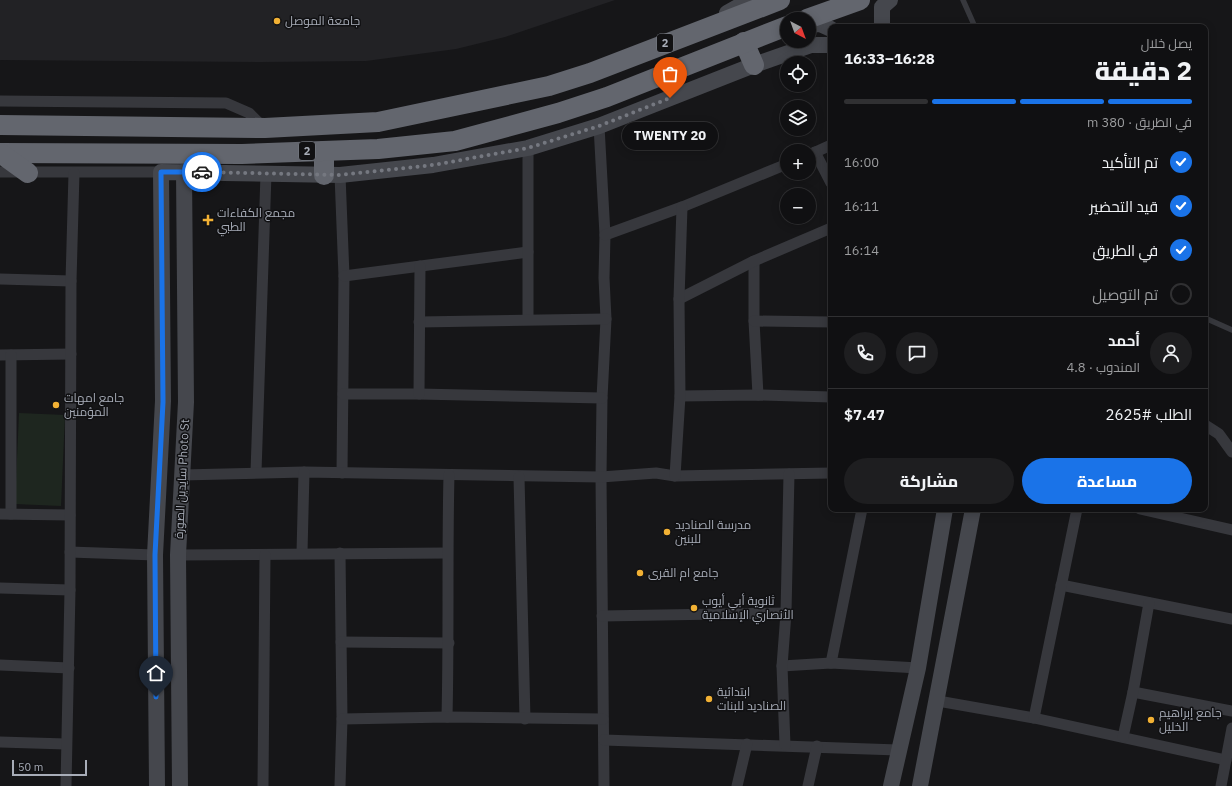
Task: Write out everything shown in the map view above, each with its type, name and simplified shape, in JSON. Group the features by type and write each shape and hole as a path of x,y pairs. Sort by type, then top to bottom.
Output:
{"highway":[{"name":"2","path":"0,125 265,128 378,122 549,86 590,73 780,0"},
{"path":"816,16 860,0"},
{"name":"2","path":"0,154 242,154 378,149 455,141 558,113 607,97 780,29"},
{"path":"744,42 754,65"},
{"path":"549,86 558,113"},
{"path":"324,151 332,175"},
{"path":"0,154 28,173"}],"street":[{"path":"686,35 750,0"},
{"path":"882,24 882,7 890,0"},
{"path":"816,24 828,28"},
{"path":"0,172 184,172 332,175 433,165 528,148 599,126 754,65 811,45 828,45"},
{"path":"0,101 226,103 249,113 265,128"},
{"path":"599,126 605,235 604,278 606,319 602,398 601,477 604,786"},
{"path":"816,152 828,146"},
{"path":"528,148 528,319"},
{"path":"816,160 828,179"},
{"path":"605,235 682,208 780,167"},
{"name":"سايدين الصورة Photo St","path":"157,781 155,555 163,402 161,172"},
{"name":"سايدين الصورة Photo St","path":"180,781 178,555 186,402 184,172"},
{"path":"66,786 69,668 74,173"},
{"path":"256,472 266,174"},
{"path":"332,175 344,276 342,473"},
{"path":"675,476 680,396 679,299 682,208"},
{"path":"679,299 754,261 828,229"},
{"path":"344,276 528,252"},
{"path":"754,261 754,321 758,395"},
{"path":"419,394 420,266"},
{"path":"0,279 72,281"},
{"path":"419,322 528,319 606,319"},
{"path":"754,321 828,322"},
{"path":"70,515 5,514 5,355 71,354"},
{"path":"342,394 602,398"},
{"path":"680,396 758,395 828,397"},
{"path":"1208,427 1219,434 1232,452"},
{"path":"182,475 304,472 520,477 601,477 656,473 675,476 828,473"},
{"path":"302,553 304,472"},
{"path":"785,745 782,666 786,613 789,474"},
{"path":"447,717 449,643 447,553 449,475"},
{"path":"520,477 525,719"},
{"path":"831,663 861,512"},
{"path":"891,786 898,750 918,668 944,512"},
{"path":"920,786 938,701 972,512"},
{"path":"1034,718 1076,512"},
{"path":"1153,512 1232,530"},
{"path":"70,552 155,555"},
{"path":"340,553 342,719 340,786"},
{"path":"178,555 447,553"},
{"path":"263,786 265,555"},
{"path":"1061,585 1232,618"},
{"path":"0,588 70,590"},
{"path":"1123,737 1133,692 1149,603"},
{"path":"602,616 786,613"},
{"path":"341,642 449,643"},
{"path":"782,666 831,663 918,668"},
{"path":"0,665 69,668"},
{"path":"1133,692 1232,711"},
{"path":"938,701 1034,718 1226,760"},
{"path":"342,719 447,717 604,719"},
{"path":"1221,786 1232,728"},
{"path":"604,740 817,746 898,750"},
{"path":"0,742 66,744"},
{"path":"737,786 748,744"},
{"path":"808,786 817,746"},
{"path":"157,781 180,781"}],"lane":[{"path":"963,0 974,24"},
{"path":"1208,319 1232,330"}],"shaded area":[{"name":"جامعة الموصل","path":"0,0 615,0 505,37 456,49 366,61 263,62 0,60"},
{"path":"19,413 65,415 61,506 15,504"}],"way so far":[{"path":"202,172 340,175 433,165 528,148 599,126 670,98"}],"place":[{"name":"جامعة الموصل","path":"277,21"},
{"name":"TWENTY 20","path":"670,98"},
{"name":"مجمع الكفاءات الطبي","path":"208,220"},
{"name":"جامع امهات المؤمنين","path":"56,405"},
{"name":"مدرسة الصناديد للبنين","path":"667,532"},
{"name":"جامع ام القرى","path":"640,573"},
{"name":"ثانوية أبي أيوب الأنصاري الإسلامية","path":"694,608"},
{"name":"ابتدائية الصناديد للبنات","path":"709,699"},
{"name":"جامع إبراهيم الخليل","path":"1151,720"}],"route":[{"path":"156,697 155,555 163,402 161,172 202,172"}]}
